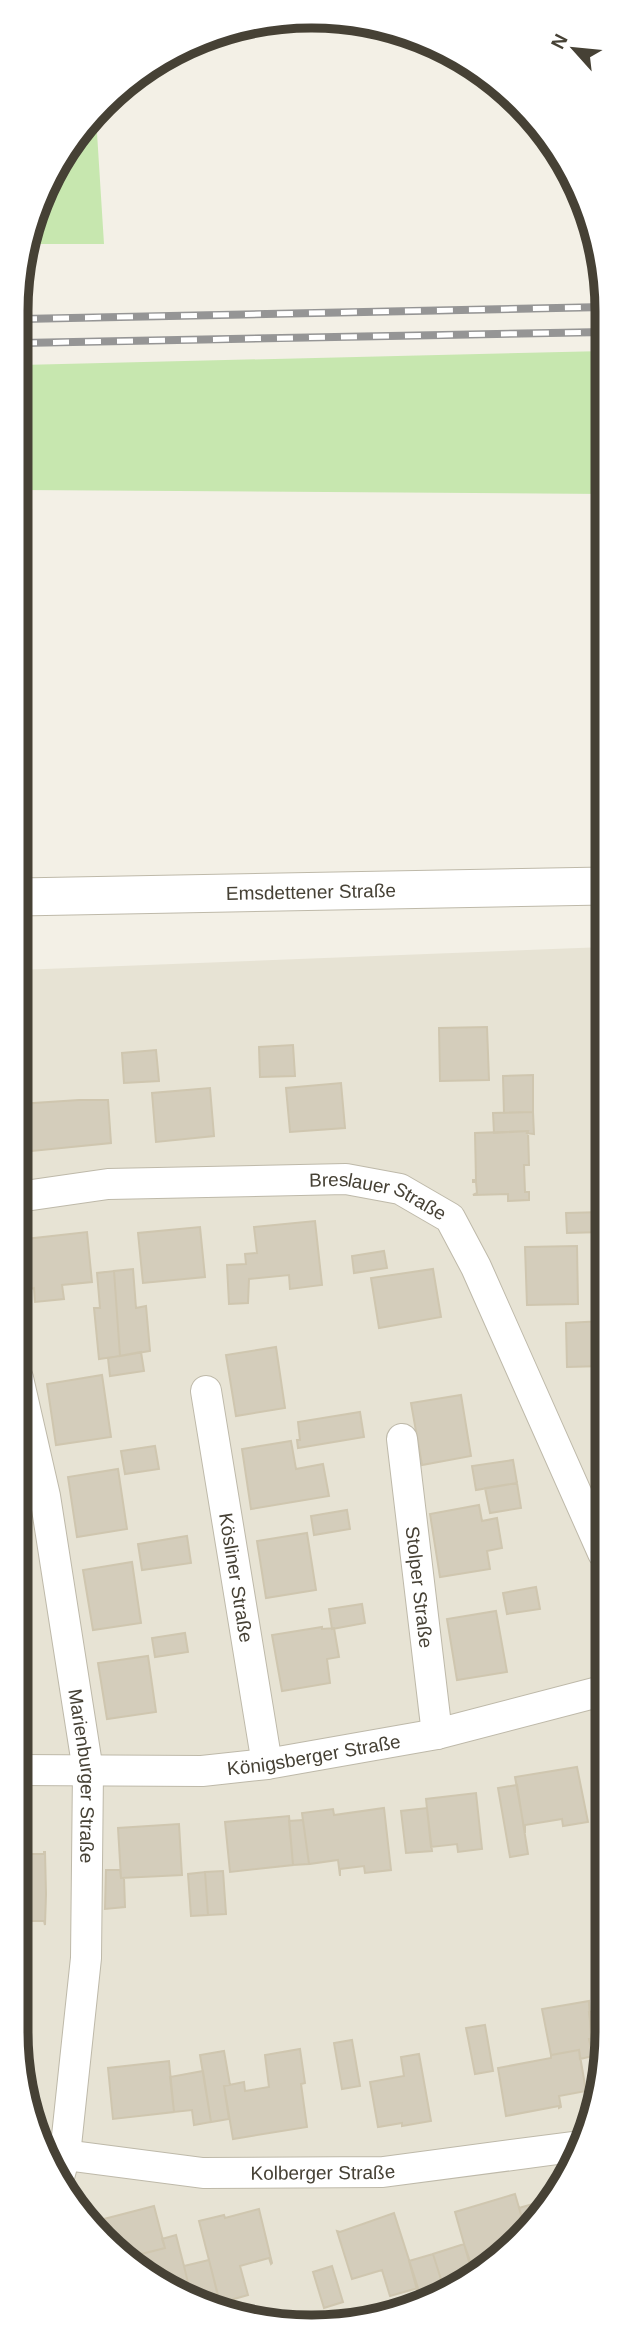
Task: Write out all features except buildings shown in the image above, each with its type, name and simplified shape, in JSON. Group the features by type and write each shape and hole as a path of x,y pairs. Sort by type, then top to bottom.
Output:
{"street":[{"name":"Emsdettener Straße","path":"28,897 595,886"},
{"name":"Breslauer Straße","path":"28,1196 108,1184 346,1179 400,1189 450,1218 476,1267 595,1535"},
{"name":"Kösliner Straße","path":"206,1391 267,1764"},
{"name":"Marienburger Straße","path":"28,1422 45,1496 88,1771 86,1958 62,2166"},
{"name":"Stolper Straße","path":"402,1439 437,1734"},
{"name":"Königsberger Straße","path":"28,1770 202,1771 267,1764 437,1734 595,1693"},
{"name":"Kolberger Straße","path":"62,2166 203,2173 383,2172 570,2147"}],"shaded area":[{"path":"595,947 595,2032 590,2087 580,2123 566,2157 547,2189 512,2232 469,2267 437,2286 403,2300 367,2310 312,2315 256,2310 220,2300 186,2286 154,2267 111,2232 76,2189 57,2157 43,2123 33,2087 28,2032 28,970"}],"green space":[{"path":"97,127 104,244 36,244 57,186"},
{"path":"595,351 595,494 28,490 28,365"}],"railway":[{"path":"28,319 595,307"},
{"path":"28,343 595,332"}]}
